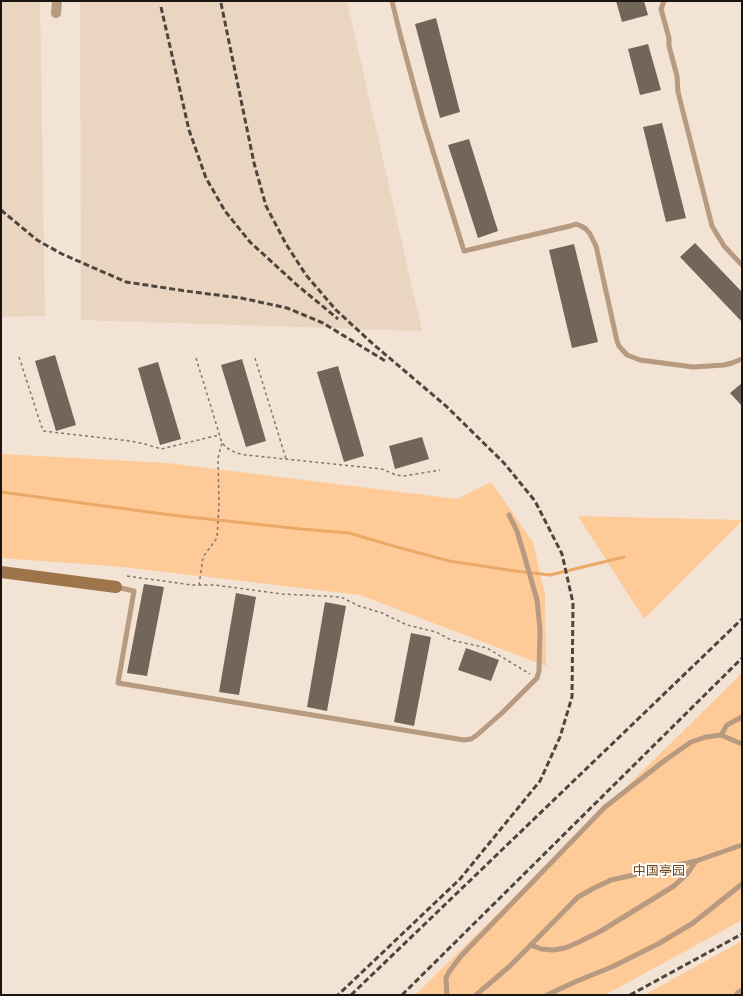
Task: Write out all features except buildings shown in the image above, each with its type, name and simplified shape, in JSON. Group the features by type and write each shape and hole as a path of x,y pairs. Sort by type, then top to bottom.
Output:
{"street":[{"path":"56,13 57,1"},
{"path":"1,572 116,588"}],"lane":[{"path":"392,1 423,119 464,251 576,224 586,229 596,246 617,342 628,355 640,360 693,367 724,365 742,358"},
{"path":"664,1 660,9 669,38 669,46 677,76 678,92 712,226 724,246 742,265"},
{"path":"116,588 134,591 118,682 464,740 471,739 537,678 540,664 540,630 537,600 517,531 509,515"},
{"path":"721,735 727,725 742,717"},
{"path":"447,995 446,978 461,956 606,806 664,760 691,742 706,737 721,735 742,744"},
{"path":"476,995 510,966 578,897 611,880 696,861 742,845"},
{"path":"531,945 541,949 553,950 577,944 674,886 687,874 696,861"},
{"path":"547,995 614,966 664,940 693,923 742,884"}],"path":[{"path":"19,357 43,431 130,441 161,449 219,435"},
{"path":"196,358 219,435 227,448 236,453 382,469 396,475 404,476 440,470"},
{"path":"255,358 286,459"},
{"path":"199,585 203,557 216,538 219,505 218,458 222,442"},
{"path":"126,576 159,581 215,585 282,594 340,597 359,606 382,613 407,625 436,632 452,640 487,648 537,678"}],"shaded area":[{"path":"1,1 40,1 45,316 1,317"},
{"path":"80,1 347,1 422,331 81,320"}],"green space":[{"path":"1,454 167,463 457,499 491,482 533,542 545,595 546,666 360,595 123,567 1,558"},
{"path":"578,516 742,520 742,521 644,619"},
{"name":"中国亭园","path":"742,673 742,920 605,995 415,995"},
{"path":"742,941 742,995 644,995"}],"waterway":[{"path":"1,492 171,515 349,533 449,561 550,575 624,557"}],"railway":[{"path":"221,3 254,163 266,206 286,244 306,275 336,310 373,344 446,406 504,463 535,501 562,554 573,603 572,697 560,737 540,781 460,879 338,995"},
{"path":"161,7 189,130 206,178 225,211 250,242 297,285 338,319"},
{"path":"1,210 37,240 62,254 126,282 241,298 287,308 323,323 387,362"},
{"path":"351,995 742,619"},
{"path":"402,995 742,658"},
{"path":"630,995 742,934"}]}
